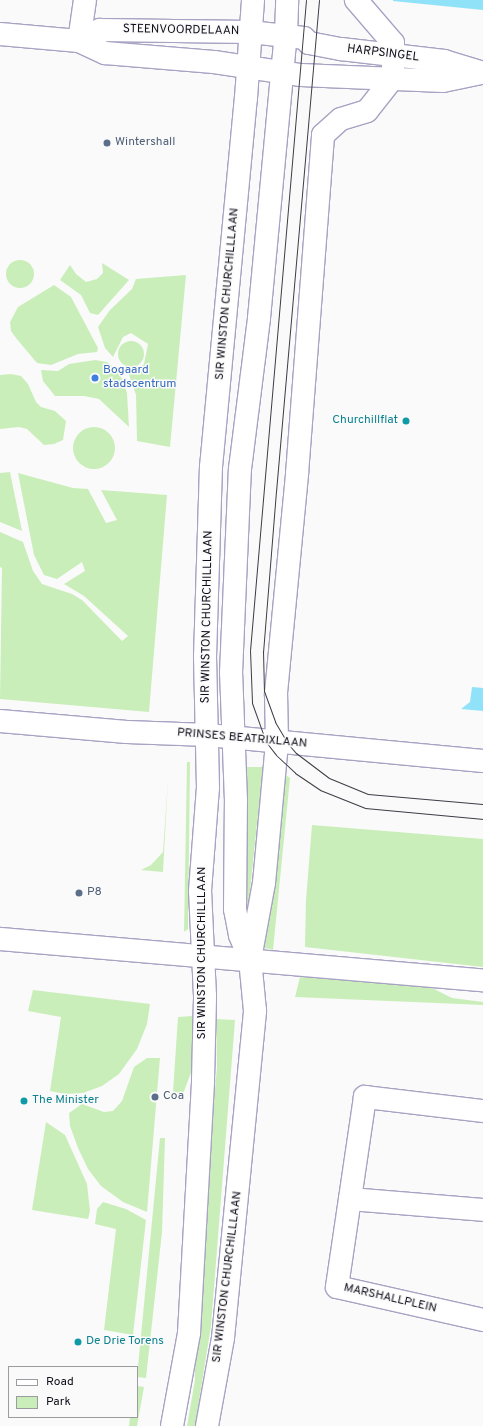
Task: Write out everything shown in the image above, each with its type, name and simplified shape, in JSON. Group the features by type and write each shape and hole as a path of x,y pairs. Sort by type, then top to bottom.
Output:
{"street":[{"path":"79,40 84,0"},
{"name":"SIR WINSTON CHURCHILLLAAN","path":"172,1426 188,1333 203,1080 205,996 200,891 208,788 208,735 205,657 211,467 249,67 253,0"},
{"name":"SIR WINSTON CHURCHILLLAAN","path":"207,1426 223,1338 253,1034 255,999 250,959 240,934 235,909 236,801 231,689 240,470 258,318 286,35 287,0"},
{"path":"356,0 394,43 395,55 393,78"},
{"name":"STEENVOORDELAAN","path":"79,40 100,30 250,32 286,35"},
{"name":"STEENVOORDELAAN","path":"0,34 79,40 105,53 198,60 249,67 282,74"},
{"name":"HARPSINGEL","path":"286,35 304,38 309,44 444,61 482,73"},
{"name":"HARPSINGEL","path":"282,74 444,80 482,73"},
{"name":"SIR WINSTON CHURCHILLLAAN","path":"250,959 264,882 277,743 276,693 297,474 323,135 341,120 367,110 393,78"},
{"name":"PRINSES BEATRIXLAAN","path":"0,721 127,732 208,735 277,743 483,761"},
{"path":"0,939 250,959 483,980"},
{"name":"MARSHALLPLEIN","path":"483,1110 365,1097 337,1287 483,1320"},
{"path":"350,1199 483,1210"}],"green space":[{"path":"20,260 30,264 34,274 30,284 20,288 10,284 6,274 10,264"},
{"path":"102,263 129,280 98,315 90,313 81,295 60,280 70,265 76,274 86,282 97,279 103,273"},
{"path":"186,275 170,447 137,441 136,395 128,372 137,371 144,364 148,344 131,333 123,337 113,357 105,348 98,327 110,310 132,289 136,279"},
{"path":"54,285 71,297 98,348 97,352 78,354 51,365 37,363 11,331 10,322 18,307"},
{"path":"131,341 140,345 144,354 140,363 131,367 122,363 118,354 122,345"},
{"path":"95,360 107,362 117,370 123,381 127,393 129,427 99,399 84,396 55,396 43,381 41,370 58,371 69,364"},
{"path":"11,374 21,376 28,384 36,402 41,407 55,411 66,421 63,440 54,444 44,445 27,429 19,427 0,429 0,375"},
{"path":"94,427 109,433 115,448 109,463 94,469 79,463 73,448 79,433"},
{"path":"10,472 22,531 0,522 0,473"},
{"path":"18,473 73,488 88,489 106,523 117,520 101,490 167,495 149,712 0,699 2,568 0,567 0,532 23,542 33,571 42,584 72,594 82,600 122,641 128,636 84,596 64,584 85,571 82,562 57,579 44,575 34,555"},
{"path":"187,762 190,762 188,929 184,932"},
{"path":"240,767 263,767 247,919 244,917"},
{"path":"278,769 290,778 273,950 265,948 256,939"},
{"path":"168,779 163,872 141,870 151,865 163,852"},
{"path":"312,825 483,839 483,967 305,947 306,900"},
{"path":"300,977 430,987 452,998 483,1002 483,1005 295,997"},
{"path":"33,990 150,1004 147,1024 137,1049 119,1074 102,1086 83,1093 65,1094 50,1091 61,1017 28,1011"},
{"path":"192,1016 192,1070 183,1094 173,1092 178,1017"},
{"path":"216,1019 235,1020 211,1326 195,1426 187,1426 195,1380 193,1327 217,1067"},
{"path":"147,1058 160,1058 147,1212 123,1202 101,1186 88,1169 78,1148 70,1126 69,1113 82,1104 104,1112 113,1111 122,1101 134,1067"},
{"path":"46,1122 65,1135 87,1184 90,1211 88,1219 32,1210"},
{"path":"160,1138 165,1138 162,1232 146,1378 138,1377"},
{"path":"103,1202 126,1209 146,1220 133,1335 104,1330 116,1229 95,1224 97,1209"},
{"path":"138,1386 144,1387 137,1426 129,1426 130,1418 138,1418"}],"water":[{"path":"393,0 483,0 483,10 393,1"},
{"path":"472,687 483,688 483,711 461,709 470,702"}],"tram line":[{"path":"306,0 250,650 252,703 266,742 276,755 295,773 320,790 365,808 483,819"},
{"path":"319,0 263,651 264,691 275,722 289,745 296,753 329,778 368,794 483,804"}],"place":[{"name":"Wintershall","path":"107,143"},
{"name":"Bogaard stadscentrum","path":"95,378"},
{"name":"Churchillflat","path":"406,421"},
{"name":"P8","path":"79,893"},
{"name":"Coa","path":"155,1097"},
{"name":"The Minister","path":"24,1101"},
{"name":"De Drie Torens","path":"78,1342"}]}
